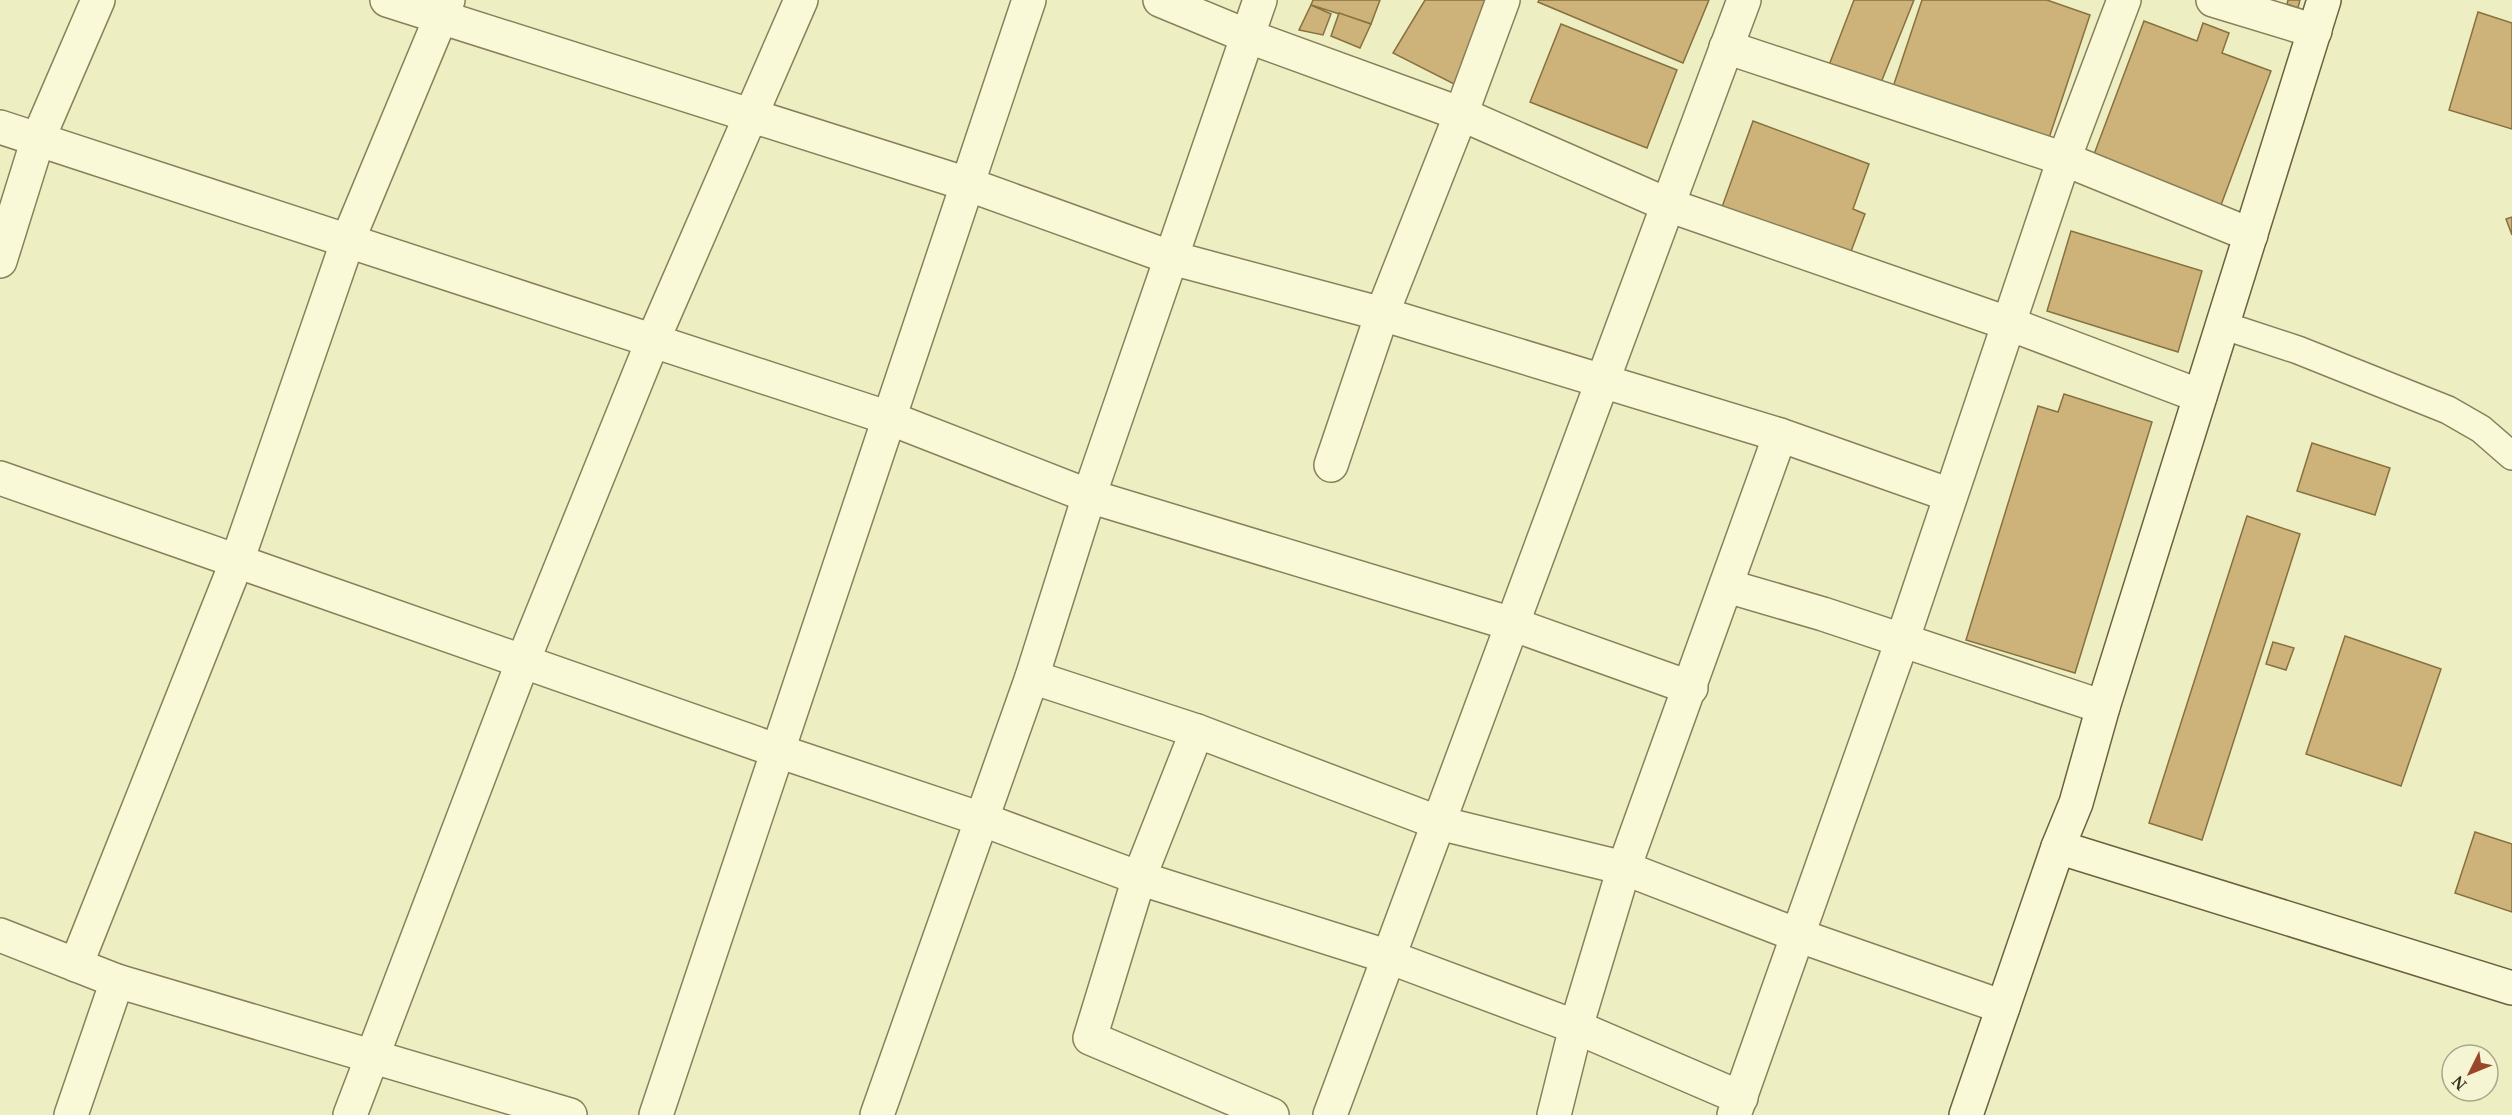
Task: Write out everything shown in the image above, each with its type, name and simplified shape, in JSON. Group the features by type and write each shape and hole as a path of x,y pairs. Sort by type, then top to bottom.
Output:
{"street":[{"path":"0,261 38,139 98,0"},
{"path":"387,0 444,9 750,115 967,184 1172,258 1382,314 1603,381 1780,435 1950,495"},
{"path":"350,1115 523,662 653,340 801,0"},
{"path":"656,1115 1029,0"},
{"path":"1160,0 1247,36 1461,114 1668,205 2007,323 2200,396"},
{"path":"877,1115 1032,677 1089,496 1260,0"},
{"path":"1331,465 1382,314 1461,114 1503,0"},
{"path":"1330,1115 1744,0"},
{"path":"0,478 778,751 981,819 1139,878 1389,957 1576,1027 1738,1107 1902,641 2064,159 2124,0"},
{"path":"2213,0 2315,31"},
{"path":"1966,1115 2058,848 2076,803 2103,707 2324,0"},
{"path":"76,965 237,561 348,240 444,9"},
{"path":"1726,47 2064,159 2251,235"},
{"path":"0,127 889,418 1089,496 1512,624 1691,687"},
{"path":"1554,1115 1576,1027 1624,868 1780,435"},
{"path":"1727,586 2103,707"},
{"path":"1032,677 1197,731 1439,823 1624,868 1797,935 2003,1007"},
{"path":"1197,731 1139,878 1090,1038 1272,1115"},
{"path":"2058,848 2512,988"},
{"path":"0,935 117,981 570,1115"},
{"path":"71,1115 117,981"}],"lane":[{"path":"2222,325 2298,350 2448,410 2481,429 2512,456"}],"building":[{"path":"1313,0 1380,0 1371,24 1311,5"},
{"path":"1425,0 1489,0 1456,85 1393,53"},
{"path":"1539,0 1709,0 1683,63 1538,2"},
{"path":"1854,0 1914,0 1880,85 1829,65"},
{"path":"1922,0 2047,0 2090,15 2048,141 1893,87"},
{"path":"2288,0 2300,0 2298,8 2287,4"},
{"path":"1311,5 1331,14 1323,35 1299,30"},
{"path":"2478,12 2512,23 2512,129 2449,110"},
{"path":"1339,13 1371,24 1360,48 1331,36"},
{"path":"2144,21 2197,41 2203,23 2229,33 2222,53 2271,71 2221,205 2093,157"},
{"path":"1561,24 1677,70 1647,148 1530,102"},
{"path":"1753,121 1869,164 1853,209 1865,214 1850,254 1722,207"},
{"path":"2512,217 2512,235 2506,219"},
{"path":"2071,231 2202,271 2178,352 2047,311"},
{"path":"2064,394 2152,422 2075,673 1966,640 2038,406 2058,412"},
{"path":"2312,443 2390,468 2375,515 2297,491"},
{"path":"2247,516 2300,534 2202,840 2149,823"},
{"path":"2345,636 2441,669 2401,786 2306,754"},
{"path":"2273,642 2294,648 2286,670 2266,664"},
{"path":"2475,832 2512,844 2512,912 2455,893"}]}
